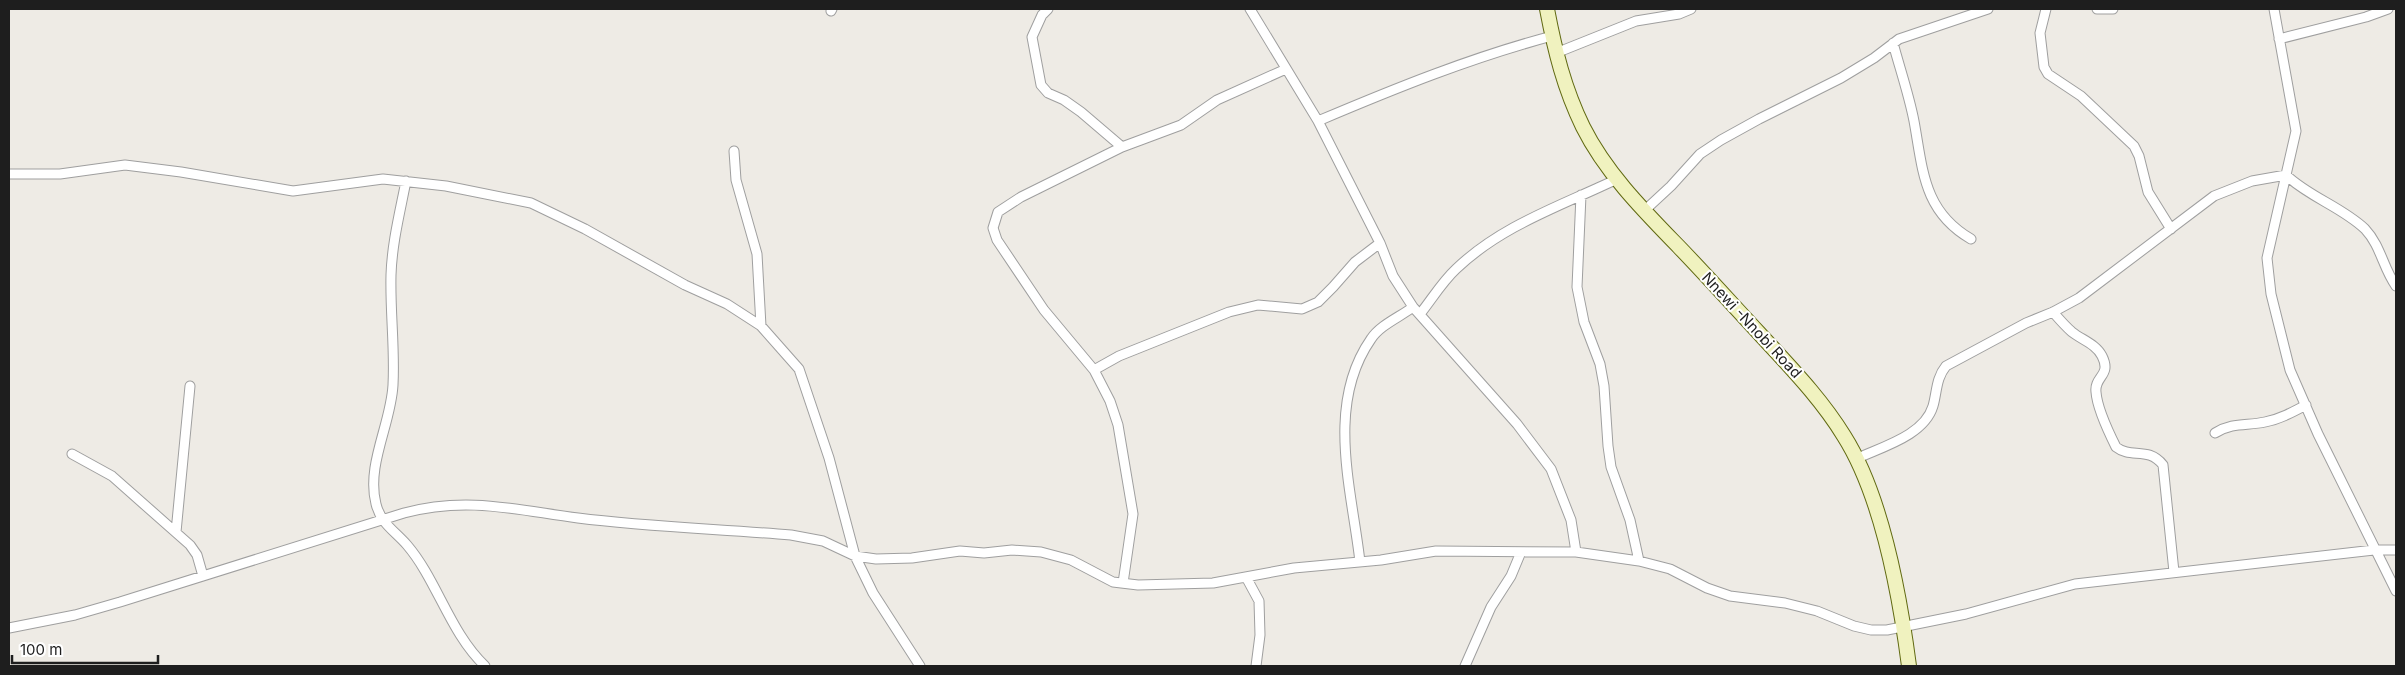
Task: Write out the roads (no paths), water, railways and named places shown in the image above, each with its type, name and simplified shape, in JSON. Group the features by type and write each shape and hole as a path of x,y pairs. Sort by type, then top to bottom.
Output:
{"main road":[{"name":"Nnewi -Nnobi Road","path":"1547,9 1561,73 1584,128 1617,179 1644,212 1816,394 1846,438 1856,459 1885,539 1904,627 1909,666"}],"street":[{"path":"1048,9 1042,15 1032,37 1041,85 1048,93 1064,100 1080,112 1122,147"},
{"path":"1250,9 1318,121 1380,243 1393,276 1413,307 1518,424 1551,469 1571,520 1576,552"},
{"path":"1556,53 1636,21 1679,14 1691,9"},
{"path":"1644,212 1700,154 1759,119 1842,78 1874,58 1899,38 1988,9"},
{"path":"2046,9 2040,33 2044,67 2048,74 2081,96 2134,146 2139,156 2148,192 2171,229"},
{"path":"2097,9 2113,9"},
{"path":"2274,9 2296,131 2267,258 2271,294 2290,370 2374,550 2396,591"},
{"path":"2279,38 2366,17 2388,9"},
{"path":"1318,121 1394,89 1488,54 1552,36"},
{"path":"1893,43 1912,112 1919,158 1930,191 1944,219 1956,230 1971,239"},
{"path":"1123,584 1133,514 1131,491 1118,425 1110,401 1094,370 1044,310 998,240 993,228 994,220 998,212 1021,197 1122,147 1181,125 1222,97 1286,68"},
{"path":"734,151 736,180 757,254 761,326"},
{"path":"9,174 60,174 125,165 293,191 382,179 446,186 531,203 585,229 686,285 727,304 761,326 799,369 831,466 855,556 872,593 920,666"},
{"path":"1856,459 1912,432 1925,422 1932,408 1938,378 1946,366 2026,322 2053,312 2079,298 2202,205 2223,192 2252,181 2286,175 2348,216 2365,230 2377,245 2389,276 2396,286"},
{"path":"1420,314 1457,268 1505,231 1617,179"},
{"path":"406,182 394,242 391,273 393,344 391,404 373,487 382,520 407,545 465,642 485,666"},
{"path":"1581,195 1577,287 1584,322 1600,364 1604,386 1611,467 1630,520 1639,561"},
{"path":"1094,370 1119,356 1229,312 1258,305 1302,309 1318,302 1334,288 1354,262 1380,243"},
{"path":"1360,562 1356,519 1346,473 1347,393 1371,338 1413,307"},
{"path":"2053,312 2073,333 2094,346 2106,364 2106,373 2098,383 2096,393 2116,447 2128,452 2149,453 2163,465 2174,572"},
{"path":"176,532 190,386"},
{"path":"2215,433 2226,426 2239,423 2275,420 2306,405"},
{"path":"72,454 112,476 190,545 197,555 203,576"},
{"path":"9,628 75,615 427,507 467,504 513,507 578,518 791,535 823,541 855,556 891,560 960,551 1012,550 1041,552 1071,560 1103,578 1123,584 1181,585 1213,583 1319,565 1360,562 1436,551 1576,552 1639,561 1670,569 1707,588 1730,596 1785,603 1817,611 1854,626 1871,630 1904,627 1985,609 2075,584 2374,550 2396,550"},
{"path":"1465,666 1491,607 1511,576 1520,552"},
{"path":"1246,577 1260,602 1259,655 1256,666"}]}
